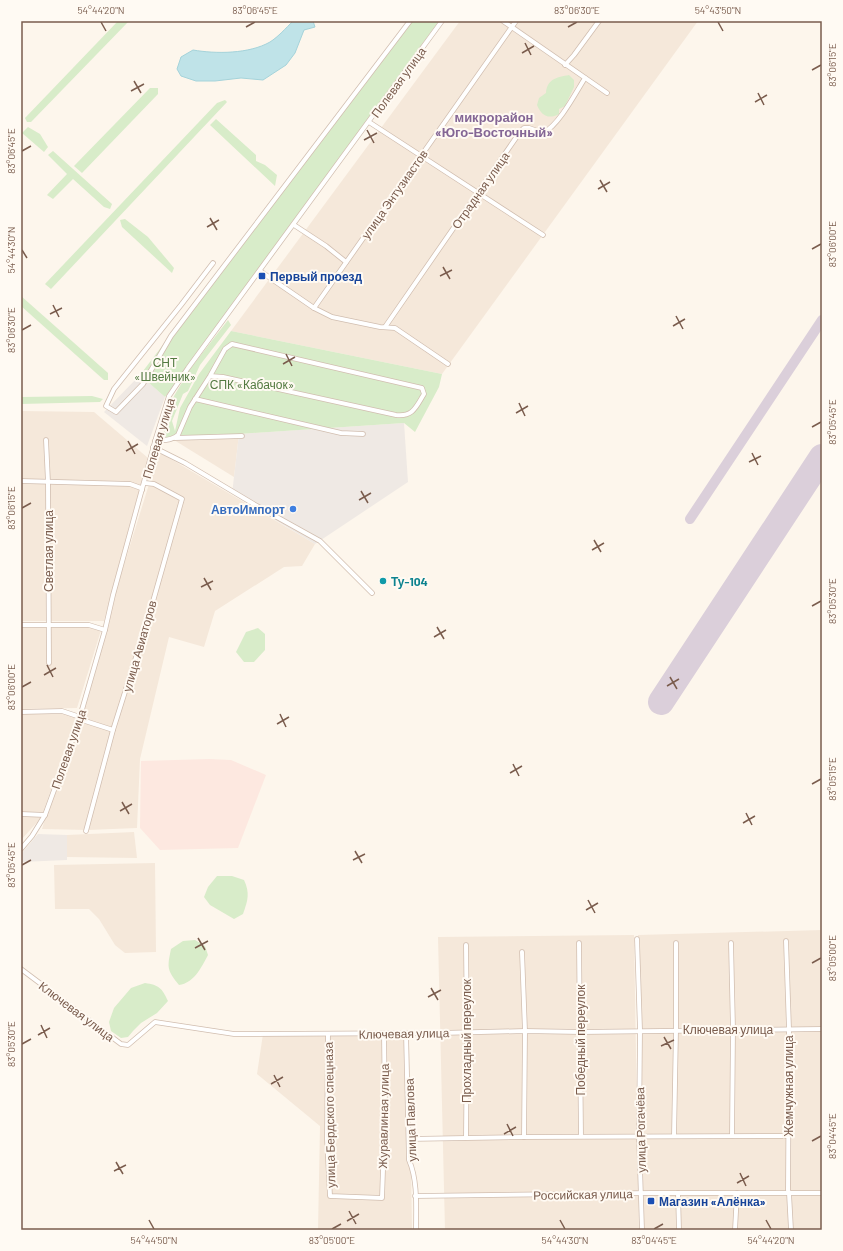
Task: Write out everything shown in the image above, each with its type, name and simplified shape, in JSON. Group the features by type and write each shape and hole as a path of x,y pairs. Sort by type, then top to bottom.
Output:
{"street":[{"path":"213,263 181,306 114,389 106,406 116,412 143,384 171,336 410,21"},
{"name":"Полевая улица","path":"21,849 46,815 80,718 105,630 153,447 169,396 442,21"},
{"path":"503,21 607,93"},
{"name":"улица Энтузиастов","path":"314,308 516,21"},
{"path":"565,65 599,21"},
{"name":"Отрадная улица","path":"385,327 520,132 524,128 529,128 543,134 556,122 585,78"},
{"path":"369,122 543,235"},
{"path":"294,224 346,262"},
{"path":"260,271 314,308 332,317 395,328 448,364"},
{"path":"175,438 181,430 195,399 225,349 232,344 422,388 424,394 413,411 405,416 223,377 210,376"},
{"path":"195,399 341,433 364,434"},
{"path":"155,441 175,438 242,436"},
{"name":"Светлая улица","path":"46,440 48,482 50,663"},
{"path":"153,447 185,463 320,542 372,593"},
{"path":"21,481 130,484 141,488 142,490"},
{"name":"улица Авиаторов","path":"86,831 113,730 148,619 182,499 154,484 144,483"},
{"path":"21,625 89,625 105,630"},
{"path":"21,712 62,711 113,730"},
{"path":"21,814 46,815"},
{"name":"улица Рогачёва","path":"638,939 640,1030 639,1136 642,1230"},
{"name":"Жемчужная улица","path":"786,941 789,1029 788,1190 791,1230"},
{"name":"Победный переулок","path":"579,943 581,1136"},
{"path":"674,1136 676,943"},
{"path":"731,943 733,1029 732,1136"},
{"name":"Прохладный переулок","path":"466,945 466,1138"},
{"path":"522,952 524,1137"},
{"name":"Ключевая улица","path":"21,969 121,1044 128,1045 155,1022 234,1034 384,1034 524,1031 581,1032 822,1028"},
{"name":"улица Павлова","path":"406,1033 409,1160 413,1170 416,1230"},
{"name":"улица Бердского спецназа","path":"328,1034 327,1139 330,1196"},
{"name":"Журавлиная улица","path":"330,1196 382,1198 385,1112 384,1034"},
{"path":"409,1139 581,1136 788,1136"},
{"path":"735,1230 737,1193"},
{"name":"Российская улица","path":"415,1196 822,1193"},
{"path":"678,1194 679,1230"}],"shaded area":[{"path":"460,21 698,21 442,374 231,331"},
{"path":"140,375 165,397 147,446 104,412"},
{"path":"21,411 94,412 148,458 104,621 21,621"},
{"path":"404,423 408,482 315,544 232,494 239,434"},
{"path":"239,434 234,477 174,440"},
{"path":"159,452 315,544 302,566 284,567 215,611 204,647 169,637 140,759 137,828 88,830 42,829 74,725 41,818 21,840 21,714 78,713"},
{"path":"102,627 77,708 21,709 21,628"},
{"path":"209,759 231,760 266,775 238,848 160,850 140,828 141,761"},
{"path":"134,832 137,858 67,857 67,835"},
{"path":"38,834 67,835 67,860 21,862 21,854"},
{"path":"155,863 156,952 125,953 115,945 99,919 89,909 55,909 54,865"},
{"path":"822,930 822,1230 644,1230 638,935"},
{"path":"634,935 639,1230 445,1230 438,937"},
{"path":"263,1034 409,1035 412,1230 318,1230 320,1126 257,1074"}],"green space":[{"path":"118,21 129,21 31,122 27,122 25,118"},
{"name":"СНТ «Швейник»","path":"410,21 439,21 165,397 140,375"},
{"path":"569,75 574,80 574,87 565,106 559,109 559,114 555,116 545,116 537,105 539,98 546,93 548,85 553,80"},
{"path":"150,88 158,88 158,94 82,173 74,166"},
{"path":"225,100 227,102 51,289 45,284 217,103"},
{"path":"216,119 256,155 256,161 265,165 277,175 275,186 210,125"},
{"path":"28,127 40,134 48,147 44,152 22,133"},
{"path":"53,151 112,204 110,209 104,207 73,179 53,199 47,195 67,174 48,155"},
{"path":"125,219 148,237 174,268 172,273 122,227 120,220"},
{"path":"21,296 108,373 108,380 104,380 21,306"},
{"name":"СПК «Кабачок»","path":"228,320 231,325 200,365 188,391 183,394 172,421 175,431 180,408 199,374 231,331 442,374 439,387 415,432 404,423 174,440 174,435 171,438 163,437 174,396 190,369"},
{"path":"92,396 103,399 100,402 21,404 21,397"},
{"path":"258,628 265,634 265,650 254,662 244,662 236,652 246,632"},
{"path":"217,876 232,876 244,880 246,885 248,897 245,909 243,914 234,919 210,905 204,897 208,887"},
{"path":"195,940 205,946 208,955 200,970 193,978 184,984 179,985 172,976 169,968 171,949 183,941"},
{"path":"145,983 160,988 168,1001 157,1013 141,1023 128,1037 121,1038 111,1031 109,1022 114,1008 131,988"}],"water":[{"path":"293,21 313,21 315,27 304,30 295,53 286,65 263,80 241,78 215,81 196,81 181,76 177,69 181,57 193,50 232,52 252,49 273,40"}],"taxiway":[{"path":"690,519 822,320"}],"runway":[{"path":"661,702 822,457"}],"place":[{"name":"Первый проезд","path":"262,276"},
{"name":"АвтоИмпорт","path":"293,509"},
{"name":"Ту-104","path":"383,581"},
{"name":"Магазин «Алёнка»","path":"651,1201"}],"district":[{"name":"микрорайон «Юго-Восточный»","path":"494,124"}]}
